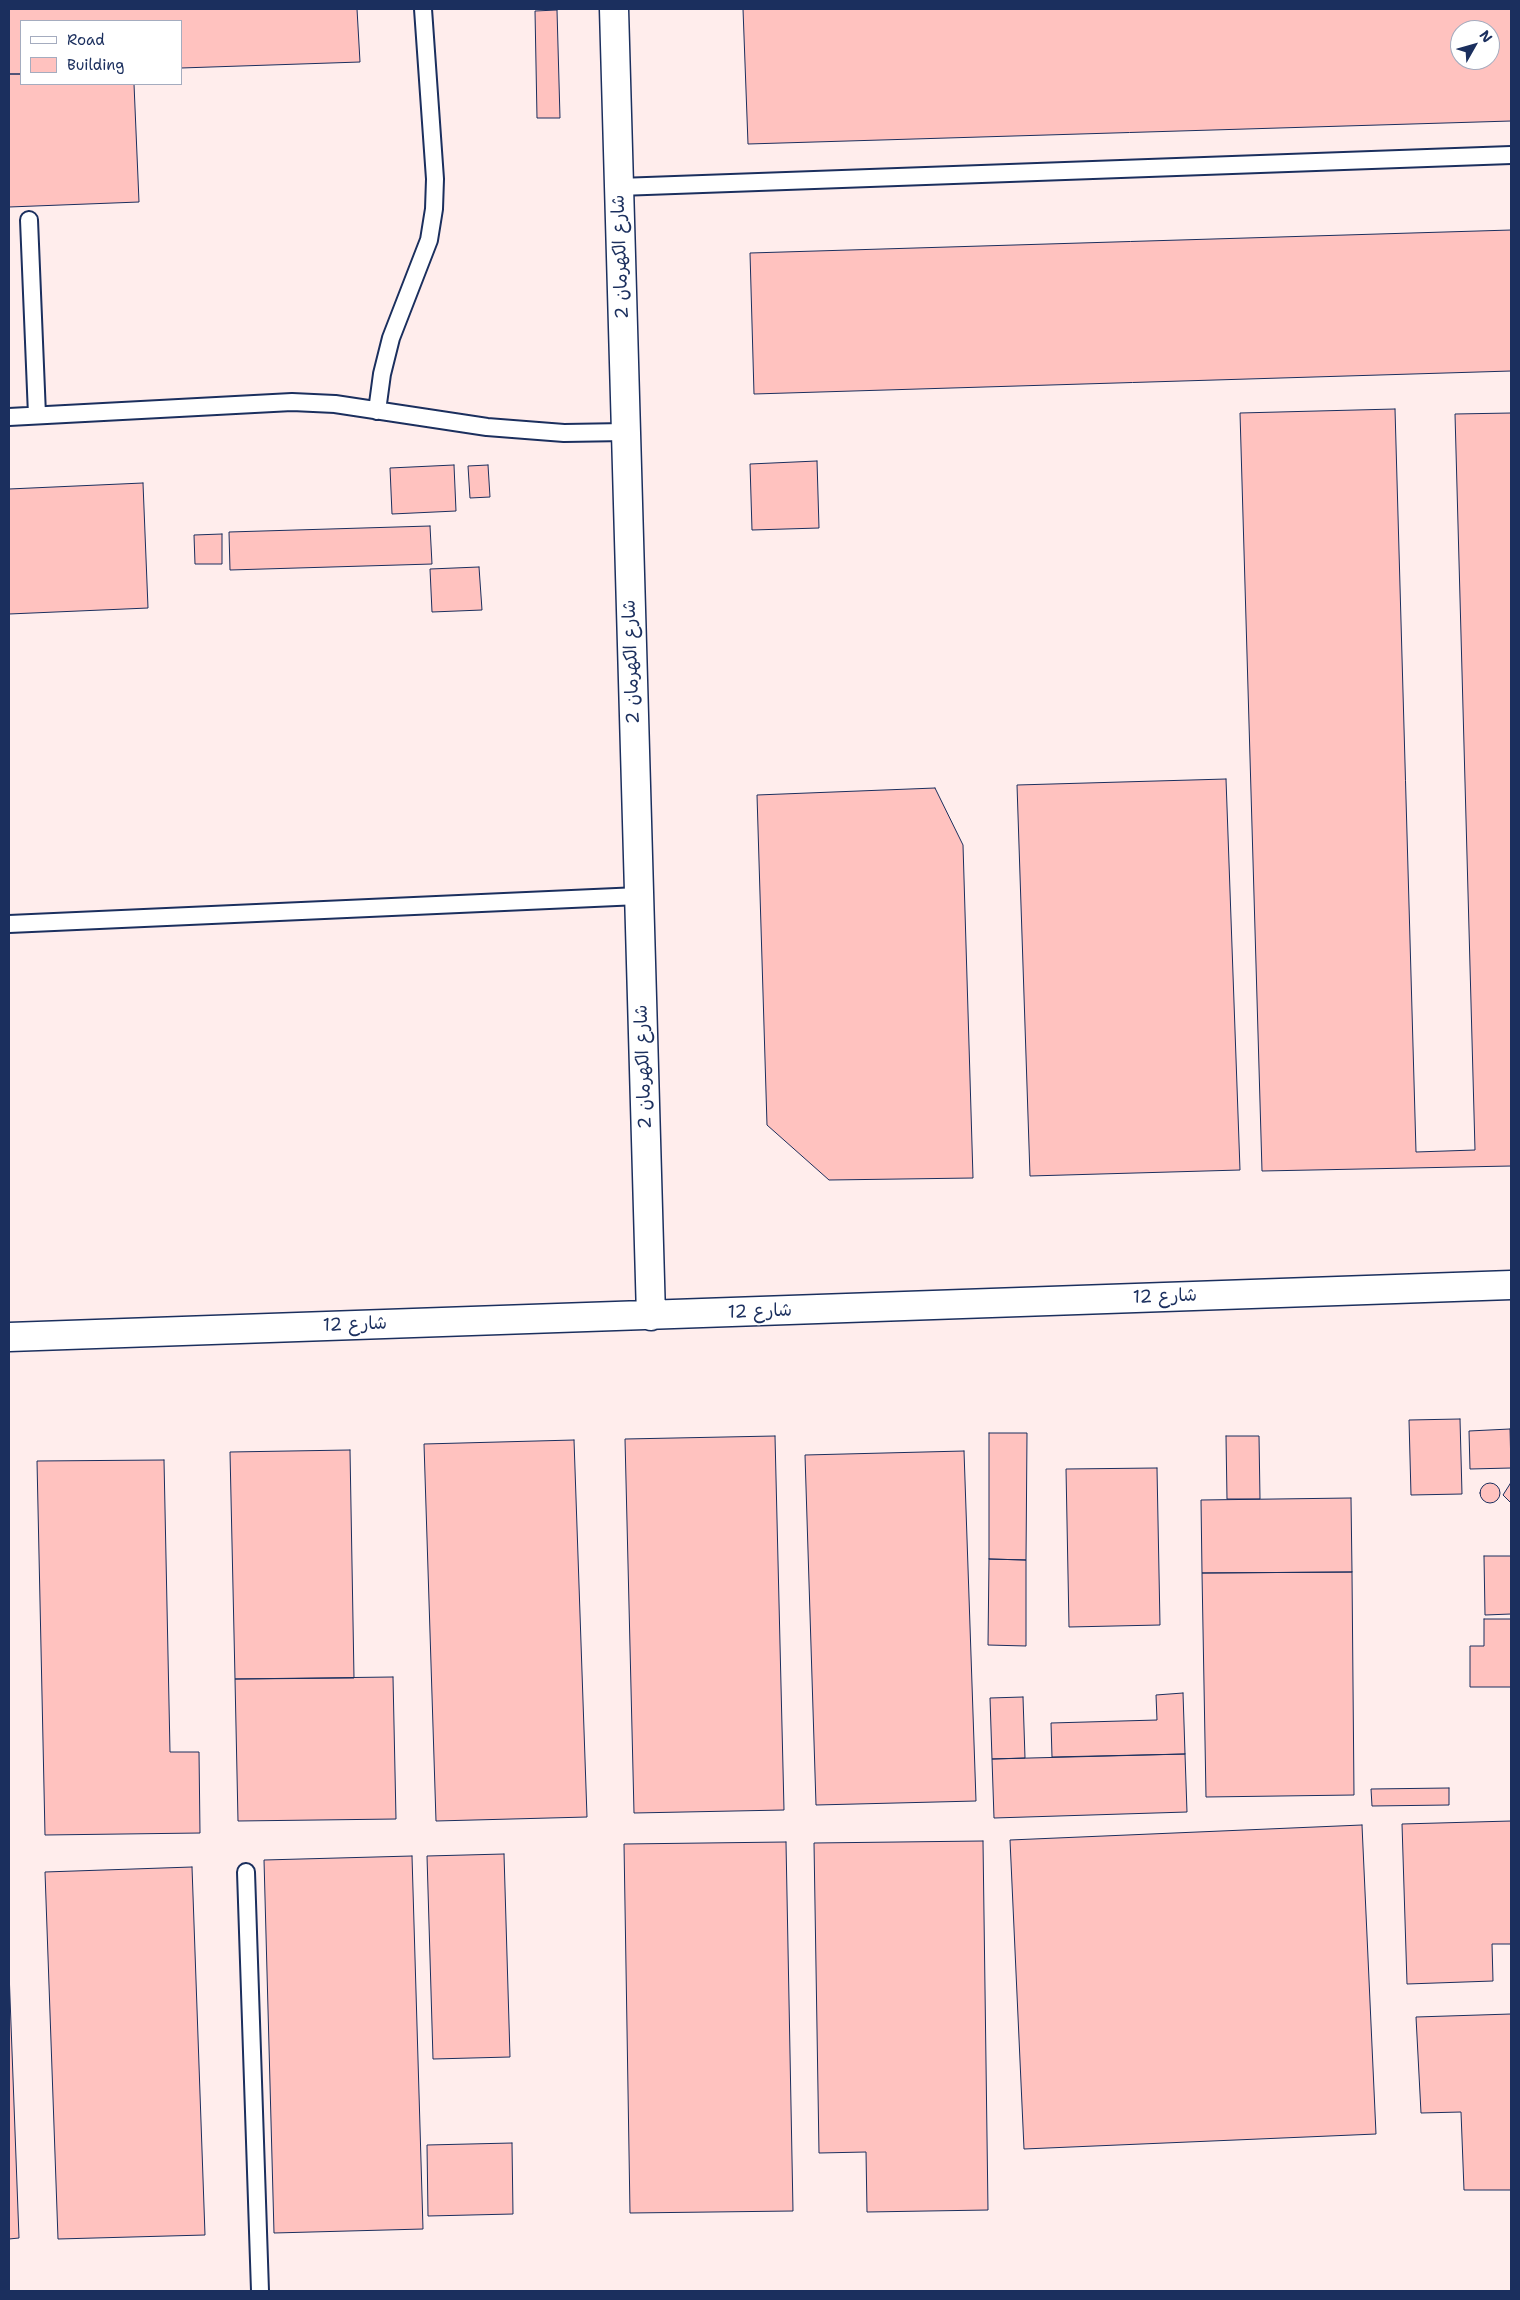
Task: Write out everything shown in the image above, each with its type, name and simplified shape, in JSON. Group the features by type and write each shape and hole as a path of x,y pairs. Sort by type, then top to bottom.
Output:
{"street":[{"name":"شارع الكهرمان 2","path":"614,9 652,1316"},
{"name":"شارع 12","path":"9,1337 1511,1285"}],"lane":[{"path":"377,410 382,374 391,338 430,240 434,209 435,179 423,9"},
{"path":"619,187 1511,155"},
{"path":"29,220 37,415"},
{"path":"9,417 292,402 335,404 487,427 564,433 626,432"},
{"path":"9,924 639,896"},
{"path":"246,1872 260,2291"}],"shaded area":[{"path":"9,9 1511,9 1511,2291 9,2291"}],"building":[{"path":"9,9 357,9 360,62 182,68 182,20 20,20 20,74 9,74"},
{"path":"743,9 1511,9 1511,121 748,144"},
{"path":"557,10 560,118 537,118 535,11"},
{"path":"9,74 20,74 20,85 134,85 139,202 9,207"},
{"path":"1511,230 1511,371 754,394 750,253"},
{"path":"1395,409 1416,1152 1475,1150 1455,414 1511,413 1511,1166 1262,1171 1240,413"},
{"path":"817,461 819,528 752,530 750,464"},
{"path":"454,465 456,511 392,514 390,468"},
{"path":"488,465 490,497 470,498 468,466"},
{"path":"143,483 148,608 9,614 9,489"},
{"path":"430,526 432,564 230,570 229,532"},
{"path":"222,534 222,564 195,564 194,535"},
{"path":"479,567 482,610 432,612 430,569"},
{"path":"1226,779 1240,1170 1030,1176 1017,785"},
{"path":"935,788 963,845 973,1178 829,1180 767,1125 757,795"},
{"path":"1460,1419 1462,1494 1411,1495 1409,1420"},
{"path":"1510,1429 1511,1468 1470,1469 1469,1431"},
{"path":"989,1433 1027,1433 1026,1560 989,1559"},
{"path":"775,1436 784,1810 634,1813 625,1439"},
{"path":"1226,1436 1259,1436 1260,1499 1227,1499"},
{"path":"574,1440 587,1817 436,1821 424,1444"},
{"path":"350,1450 354,1678 235,1679 230,1452"},
{"path":"964,1451 976,1801 816,1805 805,1455"},
{"path":"164,1460 170,1752 199,1752 200,1833 45,1835 37,1461"},
{"path":"1157,1468 1160,1625 1069,1627 1066,1469"},
{"path":"1490,1483 1497,1486 1500,1493 1497,1500 1490,1503 1483,1500 1480,1493 1483,1486"},
{"path":"1511,1484 1511,1503 1503,1495"},
{"path":"1351,1498 1352,1572 1202,1573 1201,1500"},
{"path":"1484,1556 1511,1556 1511,1614 1485,1615"},
{"path":"989,1559 1026,1560 1026,1646 988,1645"},
{"path":"1352,1572 1354,1795 1206,1797 1202,1573"},
{"path":"1484,1619 1511,1619 1511,1687 1470,1687 1470,1646 1484,1646"},
{"path":"393,1677 396,1819 238,1821 235,1679"},
{"path":"1183,1693 1185,1754 1052,1757 1051,1723 1157,1720 1156,1695"},
{"path":"1023,1697 1025,1758 992,1759 990,1698"},
{"path":"1185,1754 1187,1812 994,1818 992,1759"},
{"path":"1449,1788 1449,1805 1372,1806 1371,1789"},
{"path":"1511,1821 1511,1944 1492,1944 1493,1981 1407,1984 1402,1824"},
{"path":"1362,1825 1376,2134 1024,2149 1010,1840"},
{"path":"983,1841 988,2210 867,2212 866,2152 819,2153 814,1843"},
{"path":"786,1842 793,2211 630,2213 624,1844"},
{"path":"504,1854 510,2057 433,2059 427,1856"},
{"path":"412,1856 423,2229 274,2233 264,1860"},
{"path":"192,1867 205,2235 58,2239 45,1872"},
{"path":"9,1971 19,2238 9,2239"},
{"path":"1511,2014 1511,2190 1464,2190 1461,2112 1421,2113 1416,2017"},
{"path":"512,2143 513,2214 428,2216 427,2145"}]}
